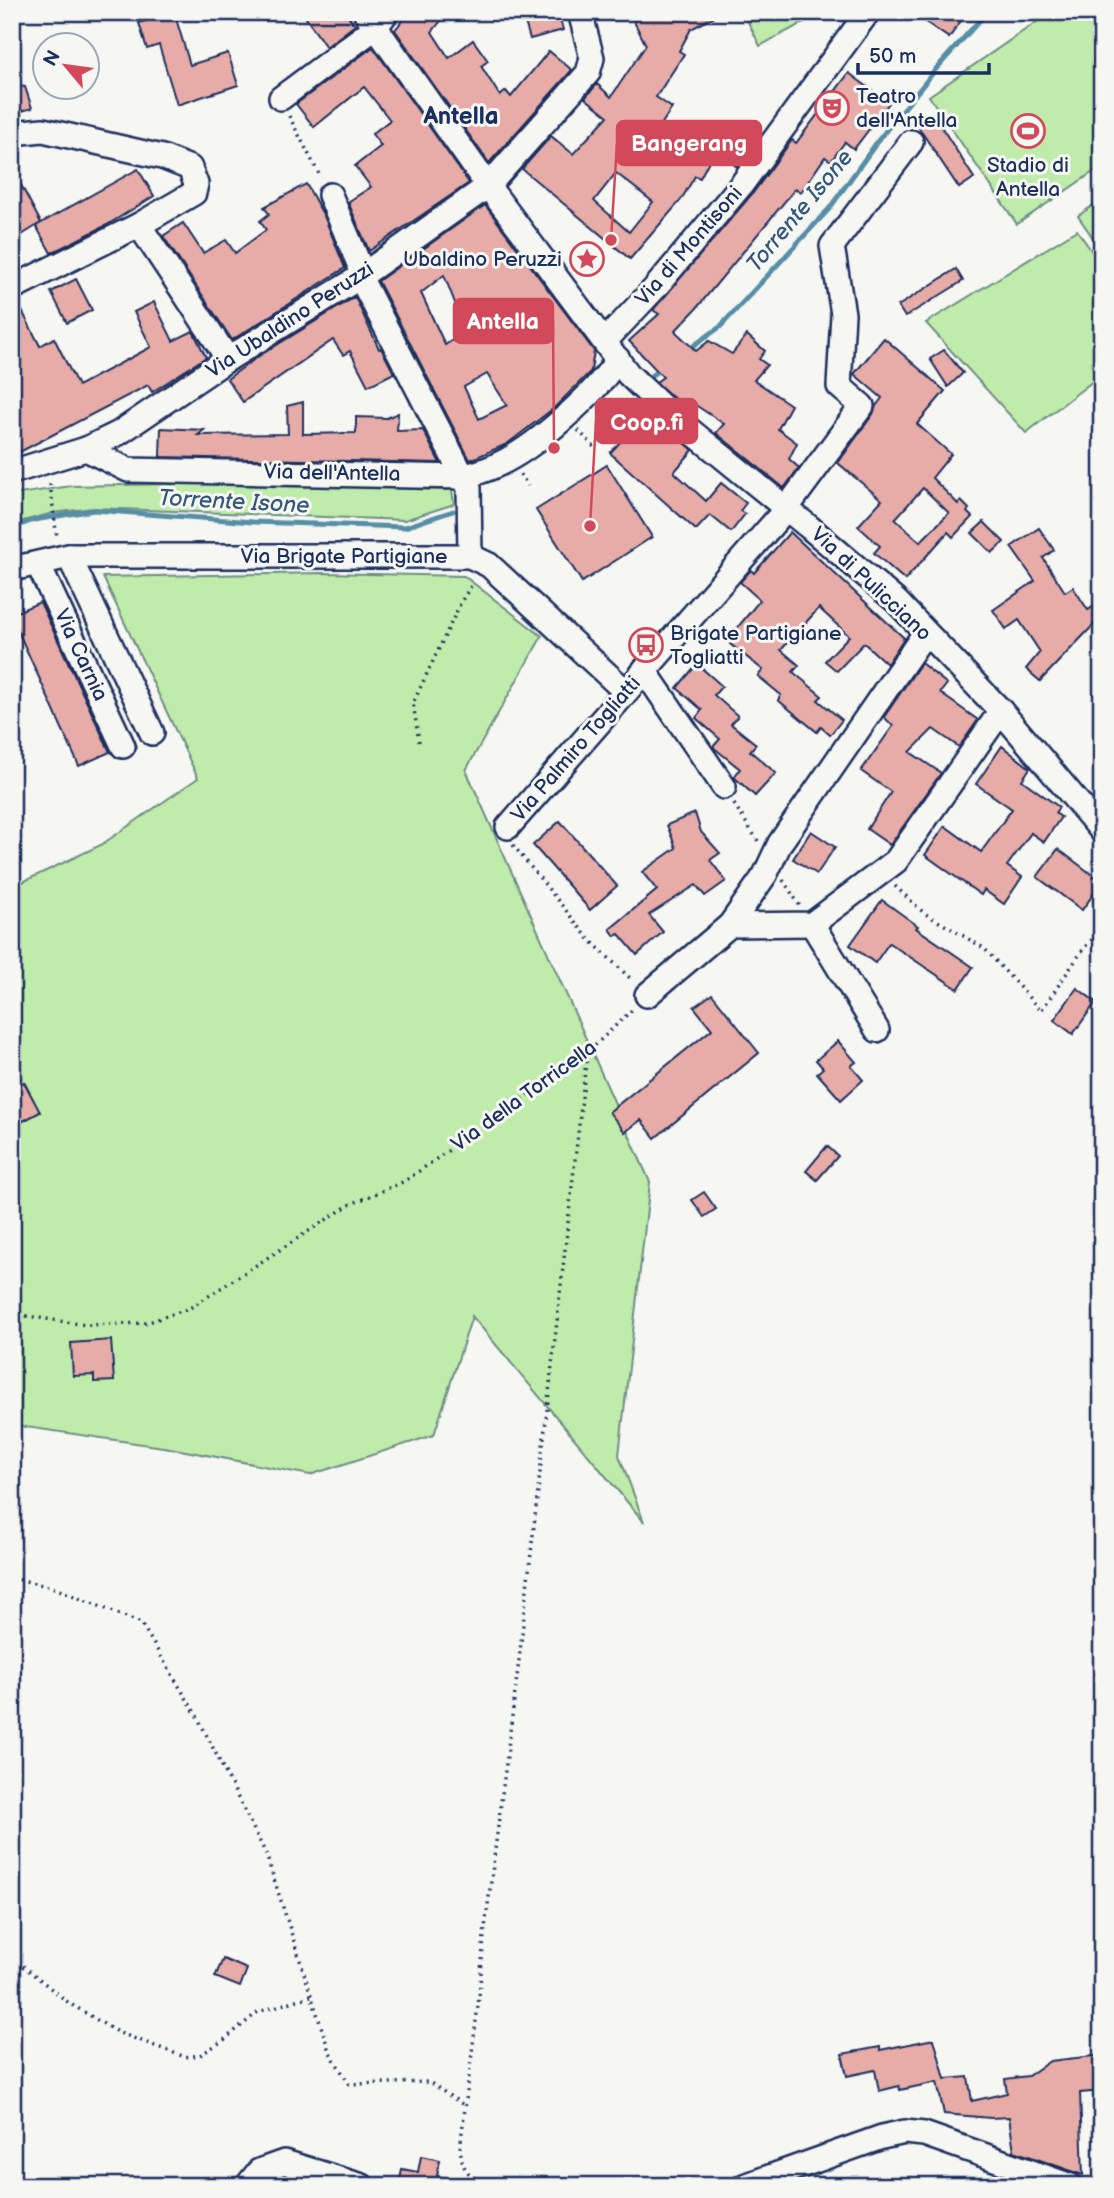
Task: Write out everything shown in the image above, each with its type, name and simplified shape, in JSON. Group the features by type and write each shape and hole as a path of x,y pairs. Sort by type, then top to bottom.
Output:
{"street":[{"name":"Via Ubaldino Peruzzi","path":"86,449 119,433 228,359 360,277 488,186 588,73 592,58 580,12"},
{"name":"Via di Montisoni","path":"611,350 655,288 742,184 868,12"},
{"name":"Via di Pulicciano","path":"376,17 488,186 643,390 896,601 1001,711 1102,831"},
{"path":"281,98 376,17"},
{"path":"12,133 43,130 162,157 190,168 197,184 194,193 139,225 12,288"},
{"name":"Via Palmiro Togliatti","path":"508,827 786,509 862,406 839,386 843,314 832,246 911,142"},
{"path":"330,195 359,264 360,277 469,488 470,556"},
{"path":"139,225 228,359"},
{"name":"Via dell'Antella","path":"86,449 128,470 463,477 499,464 544,433 606,377 611,350"},
{"path":"12,472 86,449"},
{"name":"Via Brigate Partigiane","path":"12,569 38,564 63,548 470,556 489,565 625,691"},
{"name":"Via Carnia","path":"63,548 152,733"},
{"name":"Via Carnia","path":"38,564 123,746"},
{"path":"648,995 730,925 765,875 780,843 925,633"},
{"name":"Via Palmiro Togliatti","path":"644,670 724,787"},
{"path":"730,925 812,924 888,867 1001,711"},
{"path":"812,924 877,1030"},
{"path":"744,2186 882,2137 905,2132 949,2141 1071,2186"},
{"path":"247,2186 259,2171 284,2162 362,2186"}],"path":[{"path":"281,98 330,195"},
{"path":"520,474 528,486"},
{"path":"50,484 63,548"},
{"path":"419,742 413,703 462,600 473,583"},
{"path":"724,787 812,924"},
{"path":"508,827 510,840 589,939 648,995"},
{"path":"888,867 925,913 984,948 1041,1011 1084,948 1102,929"},
{"name":"Via della Torricella","path":"12,1314 87,1325 146,1323 190,1308 349,1205 405,1181 587,1054 648,995"},
{"path":"486,2186 467,2174 462,2166 460,2148 480,1997 484,1936 521,1642 587,1054"},
{"path":"12,1578 52,1587 141,1623 197,1716 266,1854 329,2051 349,2084 429,2082 465,2106"},
{"path":"12,1957 69,2003 117,2032 185,2057 200,2055 224,2040 258,2012 311,1996"}],"green space":[{"path":"743,12 823,12 760,46"},
{"name":"Stadio di Antella","path":"1051,12 1102,12 1102,166 1017,224 929,96"},
{"path":"1102,199 1102,251 1078,216"},
{"path":"1077,230 1102,266 1102,374 1026,433 926,323"},
{"path":"222,483 452,490 454,504 405,520 93,508 53,513 12,524 12,495 71,486"},
{"path":"323,573 464,576 542,636 466,770 650,1182 619,1455 644,1522 472,1316 434,1435 310,1475 170,1448 12,1425 12,887 101,845 198,778 103,577"}],"building":[{"path":"174,12 190,65 228,53 238,85 177,105 159,45 147,49 139,23"},
{"path":"302,12 345,12 355,25 326,47"},
{"path":"409,12 448,12 432,32 449,58 473,40 488,61 481,66 500,96 506,91 511,97 549,51 572,70 489,163 395,30"},
{"path":"522,12 558,12 563,30 530,39"},
{"path":"629,12 722,12 691,29 679,51 684,54 656,97 672,108 659,128 711,157 700,178 695,176 681,200 630,259 522,169 551,136 573,154 608,116 585,98 597,84 611,97 646,45","holes":["616,173 653,202 629,232 594,201"]},
{"path":"929,12 967,12 949,38 924,21"},
{"path":"373,47 469,183 369,251 348,202 371,187 355,166 381,146 372,134 390,120 364,87 314,127 296,104"},
{"path":"849,73 889,103 854,149 845,142 831,161 825,157 801,192 795,189 675,331 696,351 709,341 732,354 747,335 765,351 759,359 767,365 754,380 791,405 778,429 797,443 789,459 799,468 784,488 716,433 724,424 691,402 686,409 656,382 663,377 629,341 659,314 653,310 753,193 792,140 796,143"},
{"path":"12,85 25,87 32,108 12,114"},
{"path":"935,117 974,178 959,188 919,128"},
{"path":"751,132 759,137 737,167 730,161"},
{"path":"12,168 41,223 12,241"},
{"path":"138,169 154,196 107,225 51,253 36,226"},
{"path":"306,184 324,216 345,268 232,340 163,236 183,223 203,253 226,240 235,253 266,230 260,221 269,214 264,207"},
{"path":"485,205 594,351 591,371 554,408 507,444 470,460 378,281","holes":["444,275 466,331 445,345 421,293","487,374 507,405 479,419 464,387"]},
{"path":"956,269 963,281 905,317 898,306"},
{"path":"76,279 92,310 67,323 51,292"},
{"path":"355,297 379,349 381,348 394,373 368,386 350,351 343,355 333,340 243,402 227,379 259,356"},
{"path":"17,301 40,346 54,338 78,386 151,347 134,312 154,302 173,341 193,331 206,357 152,392 148,385 12,456 12,302"},
{"path":"884,338 945,391 917,424 951,454 932,478 958,504 961,501 972,517 953,537 948,532 905,580 874,553 880,546 858,526 882,500 838,463 882,398 854,374","holes":["923,488 949,513 920,542 895,519"]},
{"path":"944,350 963,373 948,387 930,359"},
{"path":"303,402 303,434 356,433 356,417 387,418 398,413 397,431 423,430 440,463 160,457 161,428 204,430 198,435 288,434 287,406"},
{"path":"641,405 693,450 674,472 706,501 721,483 746,503 740,511 745,514 731,532 710,515 696,530 610,453 624,438 617,432"},
{"path":"607,465 652,537 582,582 536,510"},
{"path":"984,522 1004,542 992,553 972,533"},
{"path":"1039,528 1054,550 1043,558 1065,592 1073,587 1088,610 1102,601 1102,616 1040,681 1026,669 1040,652 1019,620 1006,629 993,610 1035,581 1011,547"},
{"path":"790,532 904,638 887,664 864,643 837,671 825,661 849,636 819,608 781,650 799,665 793,672 822,696 818,700 842,720 830,735 821,727 817,732 778,700 781,695 758,676 763,670 730,644 737,636 733,633 760,600 740,582 751,570 754,573"},
{"path":"40,602 110,752 79,766 12,618 12,614"},
{"path":"921,663 947,684 940,693 978,720 959,747 933,729 910,752 941,773 890,845 867,829 891,792 861,771 893,726 884,717"},
{"path":"697,664 722,686 714,695 738,716 731,724 756,744 750,751 776,773 755,796 734,777 740,769 713,747 720,739 696,718 702,710 677,688"},
{"path":"1002,746 1030,768 1022,780 1059,807 1055,813 1061,817 1044,842 1031,833 1007,866 1022,877 1004,904 984,890 981,895 925,855 945,826 981,852 1012,809 976,784"},
{"path":"695,813 701,832 720,853 710,860 726,881 705,896 696,885 649,915 663,932 637,955 619,934 615,936 610,929 657,890 642,872 676,848 667,825"},
{"path":"560,821 617,886 590,910 533,845"},
{"path":"811,831 835,847 817,874 793,859"},
{"path":"1058,849 1102,882 1082,910 1037,877"},
{"path":"882,900 918,926 916,928 973,967 958,989 889,943 875,963 850,945"},
{"path":"1077,988 1096,1002 1073,1034 1054,1020"},
{"path":"712,994 759,1053 655,1138 641,1120 625,1132 609,1112 712,1029 694,1007"},
{"path":"838,1041 856,1062 851,1066 863,1080 841,1100 817,1073 823,1068 816,1060"},
{"path":"24,1082 40,1112 12,1127 12,1089"},
{"path":"827,1146 838,1156 817,1180 806,1171"},
{"path":"704,1192 716,1209 704,1217 692,1200"},
{"path":"111,1340 114,1381 94,1382 94,1375 73,1376 71,1343"},
{"path":"223,1959 247,1969 240,1987 215,1977"},
{"path":"934,2039 945,2079 968,2077 972,2101 1007,2093 1005,2079 1028,2076 1050,2061 1102,2055 1102,2091 1080,2093 1083,2175 1014,2151 1009,2117 944,2114 937,2082 900,2090 899,2086 879,2091 875,2070 847,2076 842,2054 880,2047 880,2050"},
{"path":"421,2156 440,2160 437,2176 453,2179 453,2186 399,2186 402,2169 418,2172"}],"waterway":[{"name":"Torrente Isone","path":"689,349 720,327 829,209 880,138 987,12"},
{"name":"Torrente Isone","path":"646,379 661,369"},
{"name":"Torrente Isone","path":"12,528 34,520 94,510 253,522 405,527 453,511"}],"place":[{"name":"Teatro dell'Antella","path":"832,108"},
{"name":"Stadio di Antella","path":"1028,131"},
{"name":"Bangerang","path":"611,240"},
{"name":"Ubaldino Peruzzi","path":"587,259"},
{"name":"Antella","path":"554,448"},
{"name":"Coop.fi","path":"590,526"},
{"name":"Brigate Partigiane Togliatti","path":"646,645"}],"district":[{"name":"Antella","path":"461,116"}]}
